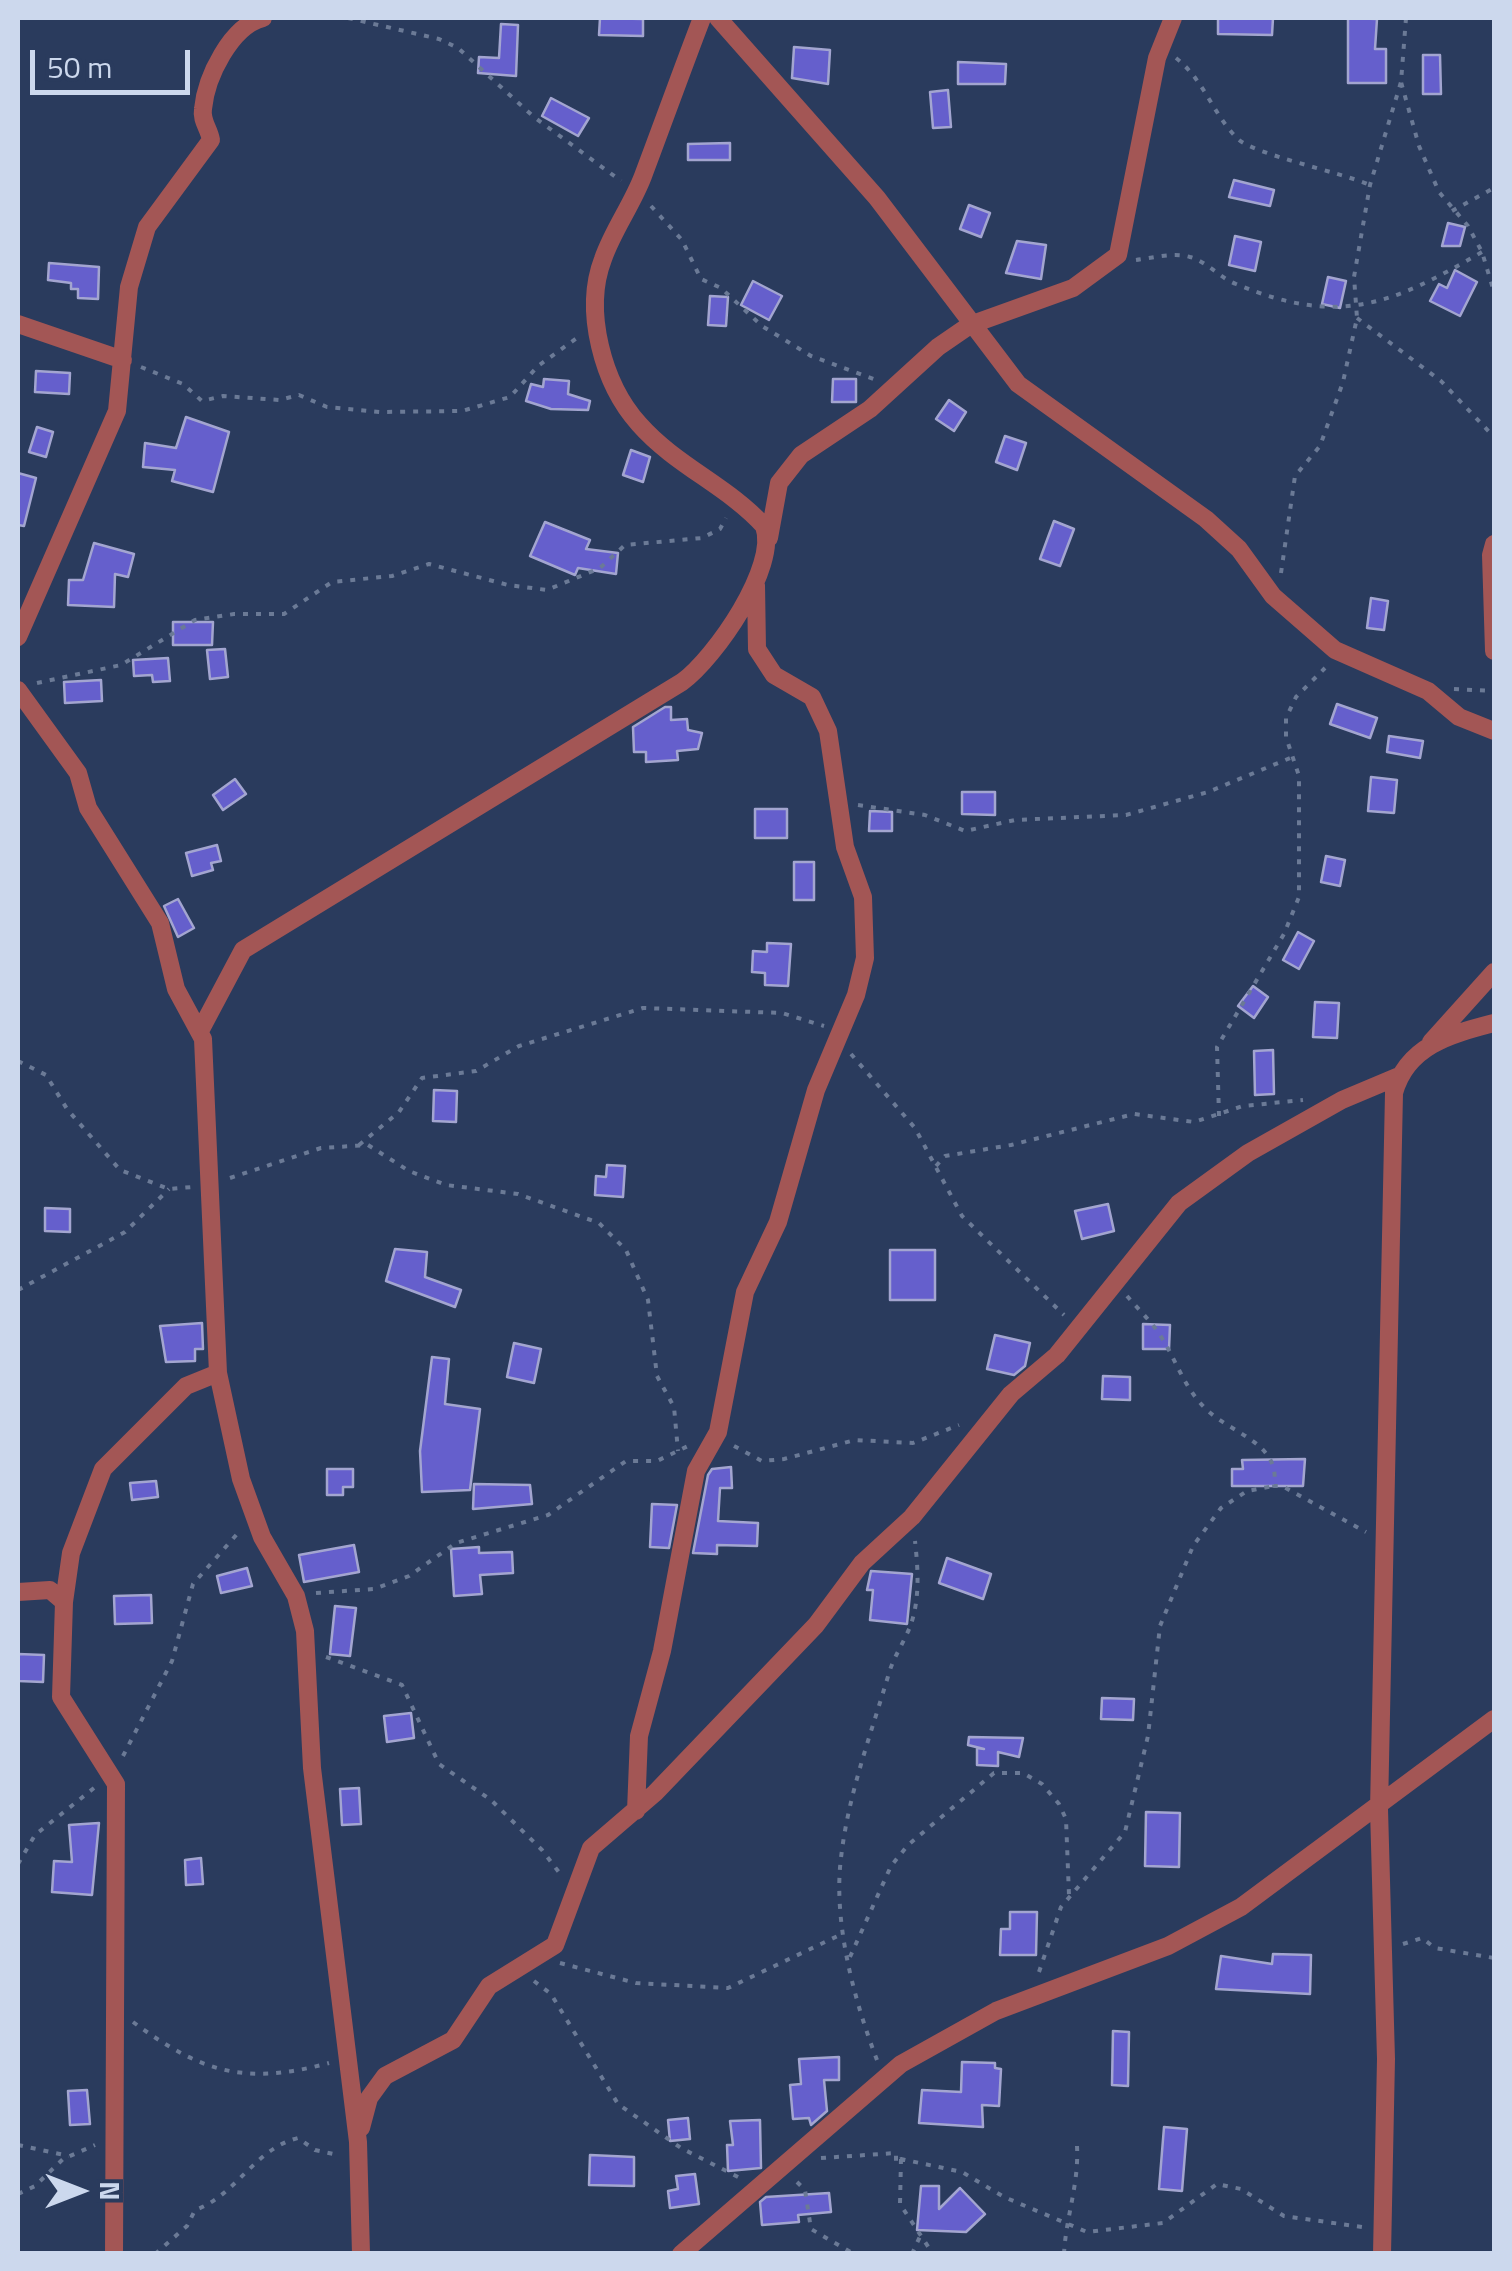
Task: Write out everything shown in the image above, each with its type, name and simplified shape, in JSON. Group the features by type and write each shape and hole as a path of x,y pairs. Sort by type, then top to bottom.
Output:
{"street":[{"path":"18,637 117,411 129,286 147,228 210,140 202,111 205,99 229,43 254,18"},
{"path":"702,18 636,192 602,259 596,284 598,326 608,370 636,420 663,450 754,515 769,538"},
{"path":"718,18 877,198 970,325 1033,398 1206,519 1239,549 1273,596 1334,650 1428,690 1459,717 1494,731"},
{"path":"200,1031 243,950 682,682 716,648 756,580 779,483 792,464 891,391 938,347 970,325 1073,288 1111,264 1122,240 1161,46 1174,18"},
{"path":"18,324 123,360"},
{"path":"1494,544 1494,651"},
{"path":"636,1811 639,1736 659,1663 696,1471 718,1432 745,1292 778,1222 816,1090 865,958 863,897 845,848 828,731 812,697 774,675 757,649 756,580"},
{"path":"24,686 78,773 88,808 160,922 176,990 200,1031 206,1053 218,1373 241,1478 254,1513 296,1596 306,1632 312,1768 358,2150 361,2254"},
{"path":"358,2150 365,2110 378,2082 453,2040 489,1986 541,1956 562,1934 572,1890 591,1848 636,1811 816,1625 862,1563 912,1516 1011,1394 1051,1362 1179,1203 1208,1179 1342,1100 1399,1076 1494,972"},
{"path":"1430,1043 1494,1023"},
{"path":"1382,2254 1383,1942 1379,1808 1392,1150 1399,1076"},
{"path":"114,2254 117,1804 112,1774 60,1697 64,1602 71,1553 103,1468 186,1386 218,1373"},
{"path":"18,1592 50,1590 64,1602"},
{"path":"681,2254 801,2154 884,2078 942,2038 1032,1997 1168,1946 1241,1907 1494,1719"}],"path":[{"path":"348,18 439,38 458,48 545,126 669,221 700,280 721,288 762,326 811,356 871,377 891,391"},
{"path":"1273,596 1284,564 1295,476 1320,446 1332,419 1357,318 1354,276 1370,185 1401,82 1406,18"},
{"path":"1161,46 1193,71 1239,141 1255,151 1339,171 1370,185"},
{"path":"1401,82 1428,173 1452,211 1468,226 1482,252 1494,292"},
{"path":"1452,211 1494,188"},
{"path":"1111,264 1189,257 1227,281 1272,297 1332,310 1408,292 1482,252"},
{"path":"1357,318 1441,381 1494,437"},
{"path":"123,360 166,376 202,401 223,396 284,400 299,395 328,407 440,414 487,407 510,397 563,345 598,326"},
{"path":"24,686 121,665 195,620 234,614 284,614 332,582 392,576 420,565 442,564 522,588 560,588 600,568 636,540 686,542 712,534 720,529 732,500"},
{"path":"1219,1116 1216,1047 1270,959 1299,897 1300,829 1295,756 1286,737 1289,709 1318,678 1334,650"},
{"path":"1428,690 1494,692"},
{"path":"838,803 925,815 965,831 1015,820 1126,816 1208,792 1295,756"},
{"path":"360,1145 399,1112 422,1078 476,1071 519,1046 643,1008 804,1016 838,1036 903,1112 962,1216 1078,1328"},
{"path":"18,1060 46,1075 66,1109 120,1170 168,1188 211,1186 303,1153 360,1145 380,1149 409,1171 446,1186 518,1194 583,1215 616,1237 636,1268 648,1300 657,1376 674,1407 678,1451"},
{"path":"935,1168 945,1156 1011,1145 1134,1114 1194,1122 1277,1099 1342,1100"},
{"path":"18,1290 125,1232 168,1188"},
{"path":"1114,1281 1159,1333 1202,1405 1233,1432 1266,1450 1276,1472 1274,1486"},
{"path":"296,1596 374,1589 409,1576 456,1542 548,1515 626,1461 657,1461 718,1432 747,1457 762,1461 855,1440 914,1442 967,1420"},
{"path":"1032,1997 1048,1937 1070,1895 1125,1832 1148,1736 1160,1626 1193,1546 1220,1508 1247,1491 1282,1486 1384,1542"},
{"path":"18,1864 35,1834 112,1774 172,1661 193,1584 254,1513"},
{"path":"884,2078 864,2025 844,1933 840,1862 848,1818 891,1665 911,1622 918,1583 912,1516"},
{"path":"306,1632 317,1639 324,1656 402,1685 439,1764 490,1800 542,1850 572,1890"},
{"path":"850,1958 891,1866 908,1845 994,1773 1023,1773 1042,1784 1059,1804 1066,1819 1070,1895"},
{"path":"541,1956 636,1982 728,1988 844,1933"},
{"path":"1383,1942 1406,1945 1422,1938 1435,1948 1494,1958"},
{"path":"512,1970 551,1994 618,2104 681,2148 758,2187"},
{"path":"114,2006 177,2054 212,2070 281,2072 348,2055"},
{"path":"18,2194 70,2156 114,2138"},
{"path":"155,2254 188,2226 194,2210 222,2200 236,2178 284,2141 298,2138 315,2150 358,2150"},
{"path":"18,2145 70,2156"},
{"path":"1064,2254 1065,2226 1079,2182 1077,2146"},
{"path":"801,2154 828,2159 896,2152 896,2163 901,2159"},
{"path":"901,2159 962,2172 1065,2226 1086,2232 1163,2223 1217,2184 1241,2189 1284,2216 1381,2231"},
{"path":"901,2159 900,2204 934,2254"},
{"path":"784,2168 805,2190 811,2229 854,2254"},
{"path":"912,2254 922,2232"}],"building":[{"path":"600,18 643,19 643,36 599,35"},
{"path":"1218,18 1273,18 1272,35 1218,34"},
{"path":"1348,18 1377,19 1375,49 1386,49 1386,83 1348,83"},
{"path":"501,24 518,25 516,76 478,73 479,57 499,58"},
{"path":"794,47 830,50 828,84 792,78"},
{"path":"1423,55 1440,55 1441,94 1423,94"},
{"path":"958,62 1006,64 1005,84 958,84"},
{"path":"948,90 951,127 933,128 930,92"},
{"path":"551,98 589,118 578,136 542,116"},
{"path":"730,143 730,160 688,160 688,144"},
{"path":"1234,180 1274,190 1270,206 1229,197"},
{"path":"969,205 990,213 981,237 960,229"},
{"path":"1448,223 1465,227 1460,246 1442,246"},
{"path":"1235,236 1261,242 1255,271 1229,265"},
{"path":"1017,241 1046,245 1041,279 1006,273"},
{"path":"49,263 99,267 98,299 78,298 78,289 71,289 71,283 48,280"},
{"path":"1455,270 1477,282 1460,316 1430,301 1439,284 1447,288"},
{"path":"1328,277 1346,281 1340,308 1322,304"},
{"path":"753,281 782,296 769,320 741,305"},
{"path":"710,296 728,297 726,326 708,325"},
{"path":"36,371 70,373 69,394 35,392"},
{"path":"544,379 569,381 568,394 590,401 588,410 551,409 526,401 531,384 543,387"},
{"path":"833,379 856,379 856,402 832,402"},
{"path":"949,400 966,412 954,431 936,419"},
{"path":"186,417 229,432 213,492 172,481 175,470 143,467 145,443 176,448"},
{"path":"37,427 53,432 46,457 29,452"},
{"path":"1005,436 1026,443 1017,470 996,462"},
{"path":"631,450 650,457 643,482 623,475"},
{"path":"18,473 36,478 24,526 18,525"},
{"path":"1054,521 1074,529 1060,566 1040,559"},
{"path":"545,522 590,540 586,549 618,553 616,574 578,568 575,575 530,556"},
{"path":"94,543 134,554 128,577 115,574 114,607 68,605 69,580 83,580"},
{"path":"1371,598 1388,601 1384,630 1367,628"},
{"path":"173,622 213,622 212,645 173,645"},
{"path":"225,649 228,677 210,679 207,650"},
{"path":"168,658 170,681 153,682 152,675 134,676 133,660"},
{"path":"101,680 102,701 65,703 64,682"},
{"path":"1337,704 1377,718 1370,738 1330,724"},
{"path":"671,707 671,720 687,719 688,730 702,733 698,749 677,751 678,760 646,762 646,752 634,752 633,727"},
{"path":"1389,736 1423,741 1420,758 1387,752"},
{"path":"1371,777 1397,780 1394,813 1368,811"},
{"path":"235,779 246,794 223,810 213,795"},
{"path":"962,792 995,792 995,815 962,814"},
{"path":"755,809 787,809 787,838 755,838"},
{"path":"870,811 892,812 892,831 869,831"},
{"path":"217,845 221,861 211,863 213,870 192,876 186,853"},
{"path":"1326,856 1345,860 1340,886 1321,882"},
{"path":"794,862 814,862 814,900 794,900"},
{"path":"178,899 194,928 178,937 164,906"},
{"path":"1298,932 1314,941 1299,969 1283,960"},
{"path":"767,943 791,944 788,986 765,985 765,973 752,972 753,951 767,952"},
{"path":"1253,986 1268,997 1254,1018 1238,1006"},
{"path":"1315,1002 1339,1003 1337,1038 1313,1037"},
{"path":"1273,1050 1274,1094 1255,1095 1254,1051"},
{"path":"434,1090 457,1091 456,1122 433,1121"},
{"path":"607,1165 625,1166 623,1197 595,1195 596,1176 606,1177"},
{"path":"1108,1204 1114,1231 1082,1239 1075,1211"},
{"path":"45,1208 70,1209 70,1232 45,1231"},
{"path":"395,1249 427,1252 425,1277 461,1290 455,1307 386,1281"},
{"path":"890,1250 935,1250 935,1300 890,1300"},
{"path":"202,1323 203,1349 195,1349 195,1361 166,1362 160,1326"},
{"path":"1143,1324 1170,1325 1169,1349 1143,1349"},
{"path":"995,1335 1030,1343 1025,1366 1014,1375 987,1369"},
{"path":"514,1343 541,1349 534,1383 507,1377"},
{"path":"432,1357 449,1359 445,1404 480,1409 470,1490 422,1492 420,1451"},
{"path":"1103,1376 1130,1377 1130,1400 1102,1399"},
{"path":"1305,1459 1303,1486 1232,1486 1232,1469 1243,1469 1242,1460"},
{"path":"731,1467 732,1488 720,1488 718,1521 758,1523 757,1546 717,1545 717,1554 693,1553 708,1475 712,1469"},
{"path":"327,1469 353,1469 353,1487 343,1487 343,1495 327,1495"},
{"path":"156,1481 158,1497 132,1500 130,1483"},
{"path":"474,1484 530,1485 532,1504 473,1509"},
{"path":"652,1504 677,1505 669,1548 650,1547"},
{"path":"354,1545 359,1572 304,1582 299,1555"},
{"path":"479,1547 479,1553 512,1552 513,1573 480,1575 482,1594 454,1596 451,1549"},
{"path":"947,1558 991,1574 983,1599 939,1583"},
{"path":"247,1568 252,1586 221,1593 217,1576"},
{"path":"871,1571 912,1574 907,1624 870,1620 873,1590 867,1590"},
{"path":"151,1595 152,1623 115,1624 114,1596"},
{"path":"335,1606 356,1608 350,1656 330,1654"},
{"path":"18,1654 44,1655 43,1682 18,1681"},
{"path":"1102,1698 1134,1699 1133,1720 1101,1719"},
{"path":"411,1713 414,1738 387,1742 384,1716"},
{"path":"969,1737 1023,1738 1019,1757 998,1752 998,1766 977,1765 977,1748 984,1749 968,1745"},
{"path":"359,1788 361,1824 342,1825 340,1789"},
{"path":"1146,1812 1180,1813 1179,1867 1145,1866"},
{"path":"99,1823 92,1895 52,1892 54,1861 72,1862 69,1825"},
{"path":"201,1858 203,1884 186,1885 185,1860"},
{"path":"1010,1912 1037,1912 1036,1955 1000,1955 1001,1929 1010,1929"},
{"path":"1273,1954 1311,1955 1310,1994 1216,1989 1221,1956 1272,1964"},
{"path":"1113,2031 1129,2032 1128,2086 1112,2085"},
{"path":"839,2057 839,2080 824,2080 827,2111 811,2125 809,2118 793,2119 790,2085 801,2084 799,2059"},
{"path":"962,2062 995,2063 995,2068 1001,2069 999,2106 982,2105 983,2127 919,2123 922,2090 961,2092"},
{"path":"87,2090 90,2124 70,2125 68,2091"},
{"path":"688,2118 690,2139 670,2141 668,2120"},
{"path":"760,2120 761,2168 728,2171 727,2145 733,2145 730,2121"},
{"path":"1164,2127 1187,2129 1182,2191 1159,2189"},
{"path":"590,2155 634,2157 634,2186 589,2185"},
{"path":"695,2174 699,2204 670,2208 668,2191 678,2189 676,2176"},
{"path":"921,2186 939,2186 939,2209 960,2188 985,2214 966,2232 917,2230"},
{"path":"829,2193 831,2212 798,2215 799,2222 762,2225 760,2202 766,2197"}]}
